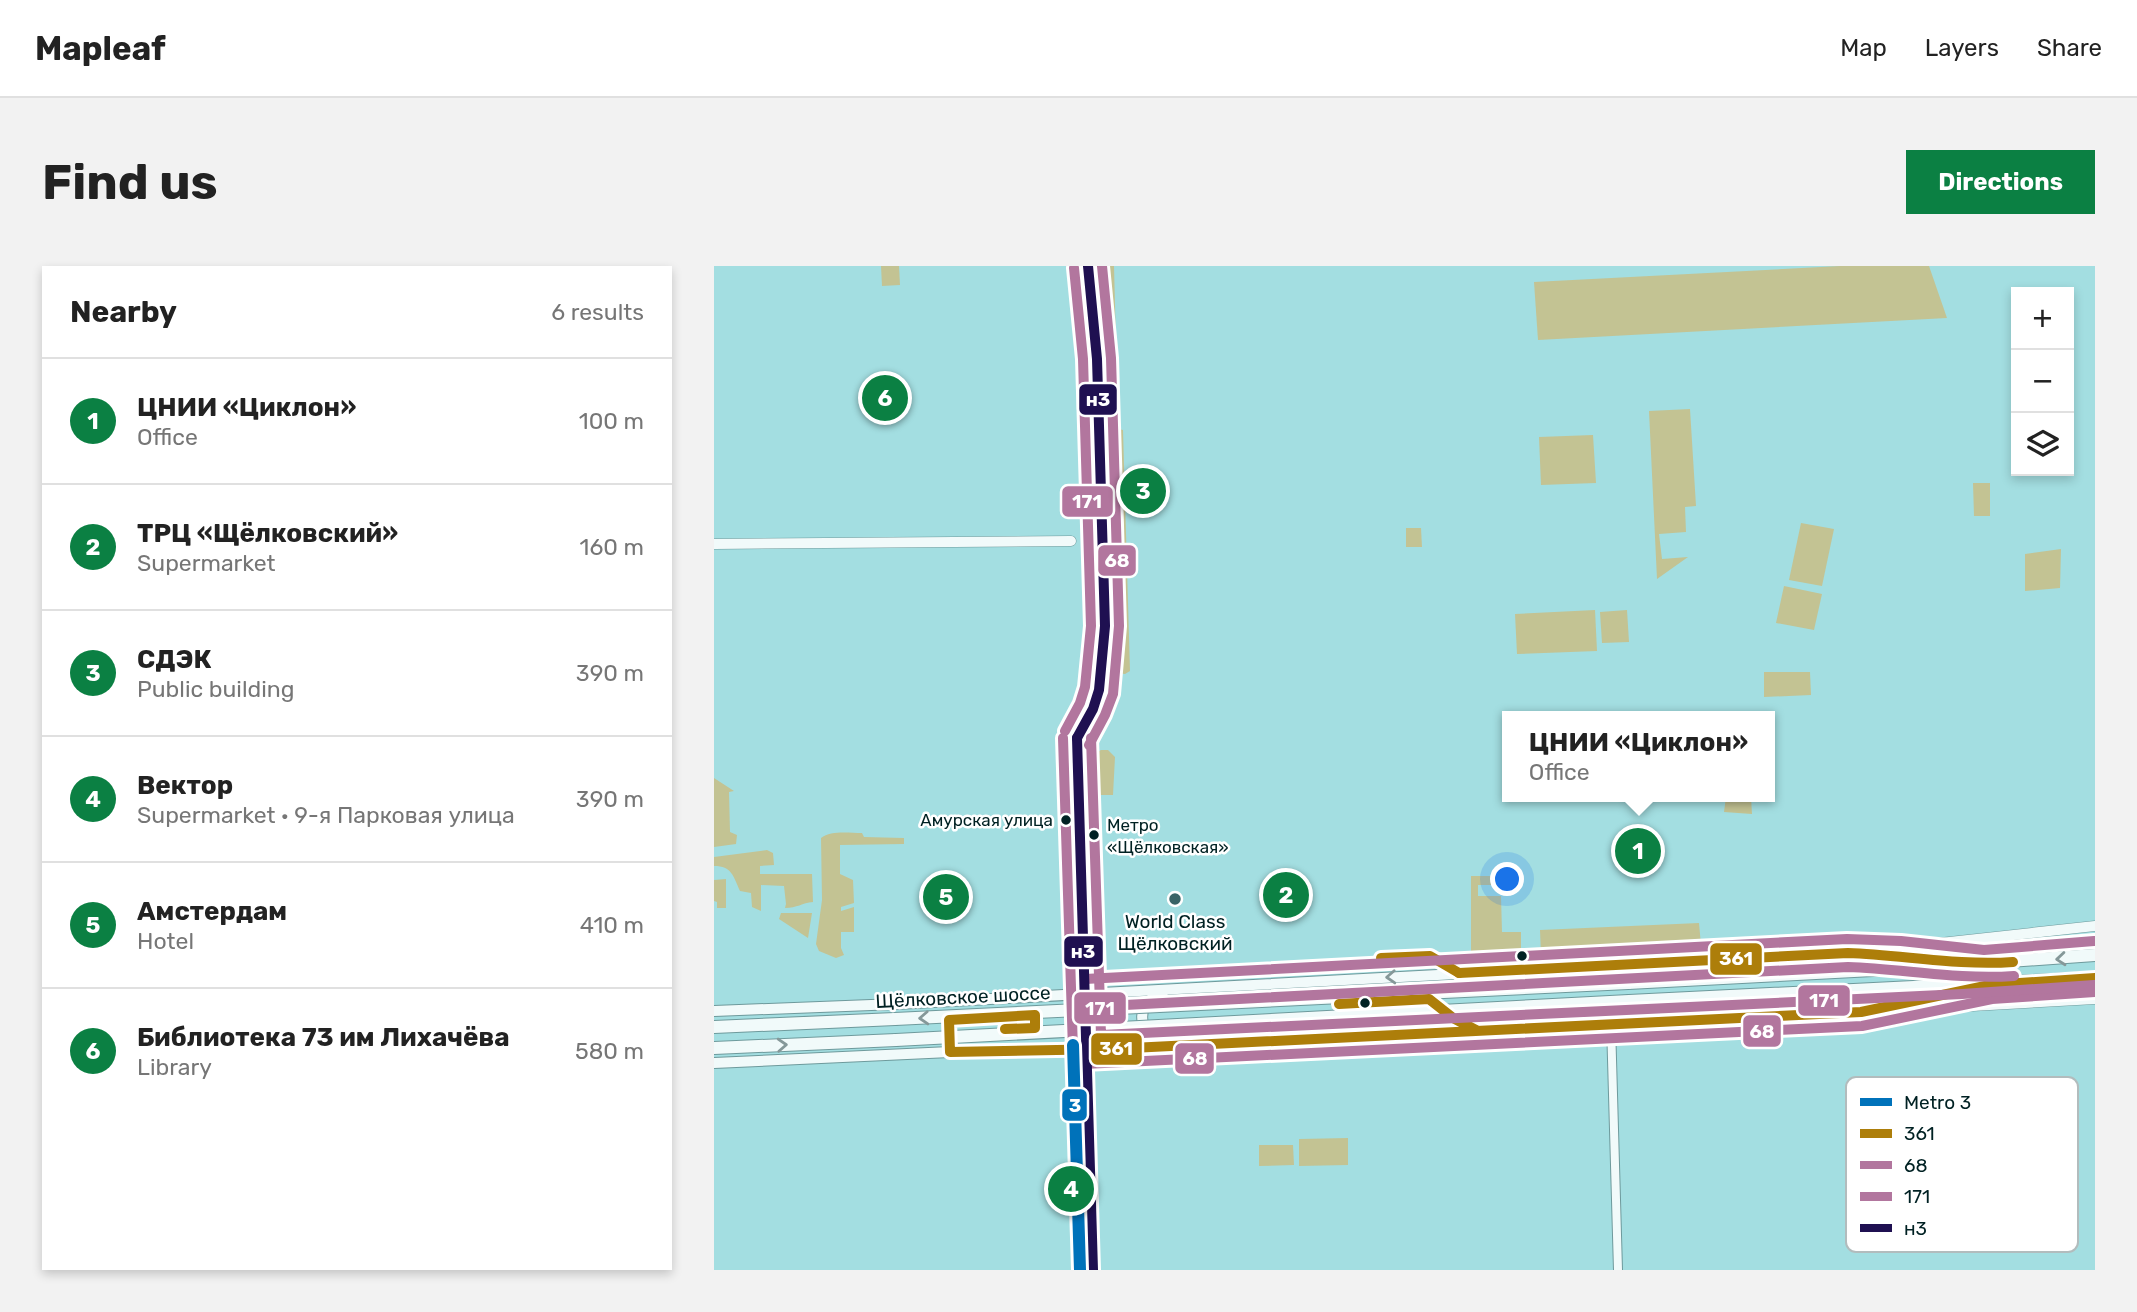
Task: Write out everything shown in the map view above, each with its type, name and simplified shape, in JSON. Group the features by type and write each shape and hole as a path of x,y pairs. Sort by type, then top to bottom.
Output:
{"main road":[{"path":"1087,266 1095,344 1104,634 1099,690 1094,708 1077,738 1093,1270"},
{"path":"714,1011 897,1004 1848,953 1900,955 1984,964"},
{"name":"Щёлковское шоссе","path":"714,1027 1628,983 1984,964 2095,955"},
{"name":"Щёлковское шоссе","path":"714,1048 2095,978"},
{"path":"714,1063 950,1052 1172,1046 1861,1012 1990,985"},
{"path":"1167,990 1153,996 1144,1004 1141,1019 1146,1033 1172,1046"}],"street":[{"path":"714,544 1071,541"},
{"path":"1848,953 2095,926"},
{"path":"1861,1012 2095,999"},
{"path":"1611,1024 1618,1270"}],"green space":[{"path":"881,266 899,266 900,285 882,286"},
{"path":"1093,266 1114,266 1118,419 1104,418 1102,413 1098,295"},
{"path":"1840,266 1929,266 1947,318 1538,340 1534,282"},
{"path":"1690,409 1696,506 1685,507 1686,532 1659,534 1662,559 1688,557 1657,579 1649,411"},
{"path":"1110,427 1123,430 1130,671 1125,674 1115,673 1110,666 1102,436"},
{"path":"1593,435 1596,483 1541,485 1539,437"},
{"path":"1973,483 1990,483 1990,516 1974,516"},
{"path":"1801,523 1834,529 1822,586 1789,580"},
{"path":"1406,528 1421,528 1422,547 1406,547"},
{"path":"2061,549 2060,588 2025,591 2025,554"},
{"path":"1784,586 1822,594 1814,630 1776,623"},
{"path":"1595,610 1597,651 1517,654 1515,614"},
{"path":"1627,610 1629,642 1602,643 1600,612"},
{"path":"1764,672 1810,672 1811,695 1764,697"},
{"path":"1101,750 1108,750 1115,757 1113,795 1093,795 1091,764"},
{"path":"714,778 734,791 729,792 730,832 737,835 736,844 714,847"},
{"path":"1725,802 1751,802 1752,814 1724,812"},
{"path":"835,833 862,833 864,837 904,838 904,844 840,845 840,874 853,880 854,903 841,907 841,911 854,907 854,932 841,932 844,955 836,958 819,951 816,944 822,900 821,838"},
{"path":"767,850 773,853 774,865 760,866 760,874 812,874 813,902 785,908 784,886 761,885 761,911 752,907 751,893 740,891 728,870 714,866 714,857"},
{"path":"1471,876 1494,876 1494,885 1478,885 1478,896 1501,896 1502,932 1521,932 1521,956 1471,958"},
{"path":"726,879 726,908 717,908 717,902 714,901 714,880"},
{"path":"781,913 812,913 808,938 779,919"},
{"path":"1699,923 1701,945 1698,947 1541,955 1540,930"},
{"path":"2031,941 2031,948 2003,952 1946,955 1941,952 1946,949"},
{"path":"2041,995 2039,998 1925,1002 1941,997"},
{"path":"1348,1138 1348,1165 1299,1166 1299,1139"},
{"path":"1259,1145 1293,1145 1294,1165 1259,1166"}],"metro line":[{"name":"3","path":"1073,1045 1080,1270"}],"transit line":[{"name":"н3","path":"1077,738 1093,709 1099,690 1105,626 1097,359 1088,266"},
{"name":"68","path":"1089,745 1113,694 1119,626 1111,358 1102,266"},
{"name":"171","path":"1065,731 1085,687 1091,626 1083,359 1074,268"},
{"name":"68","path":"1063,738 1073,1050 1076,1058 1084,1064 1862,1026 1992,999 2095,992"},
{"name":"н3","path":"1077,738 1093,1270"},
{"name":"171","path":"1091,738 1101,1035 1962,994 2094,985"},
{"name":"171","path":"1085,979 1847,939 1901,941 1984,950 2094,941"},
{"name":"361","path":"1459,973 1848,953 1951,961 2013,962"},
{"name":"361","path":"1381,958 1430,956 1459,973"},
{"name":"68","path":"1087,1007 1848,967 1972,977 2014,976"},
{"name":"361","path":"1005,1029 1035,1028 1035,1015 949,1020 950,1052 1111,1049 1861,1012 1990,985 2095,978"},
{"name":"361","path":"1339,1004 1429,999 1453,1018 1476,1030"}],"place":[{"name":"Библиотека 73 им Лихачёва","path":"885,398"},
{"name":"СДЭК","path":"1143,491"},
{"name":"Амурская улица","path":"1066,820"},
{"name":"Метро «Щёлковская»","path":"1094,835"},
{"name":"ЦНИИ «Циклон»","path":"1638,851"},
{"name":"ТРЦ «Щёлковский»","path":"1286,895"},
{"name":"Амстердам","path":"946,897"},
{"name":"World Class Щёлковский","path":"1175,899"},
{"name":"Вектор","path":"1071,1189"}]}
